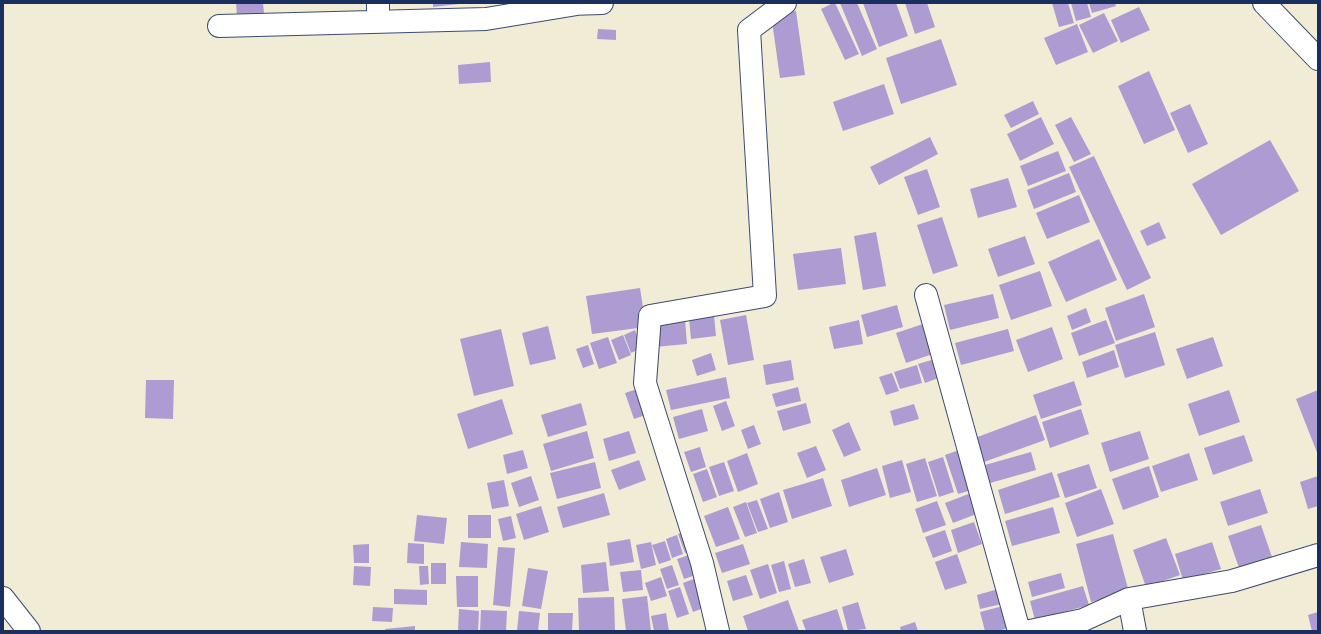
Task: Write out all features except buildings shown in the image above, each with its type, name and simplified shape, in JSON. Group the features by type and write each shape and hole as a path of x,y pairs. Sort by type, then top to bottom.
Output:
{"street":[{"path":"219,26 378,12 486,19 573,4 602,3"},
{"path":"718,631 702,563 645,383 650,316 765,296 749,30 785,3"},
{"path":"1264,3 1318,58"},
{"path":"926,295 1019,631"},
{"path":"1030,631 1084,620 1129,599 1232,581 1318,555"},
{"path":"3,598 29,631"},
{"path":"1129,599 1135,631"}]}
